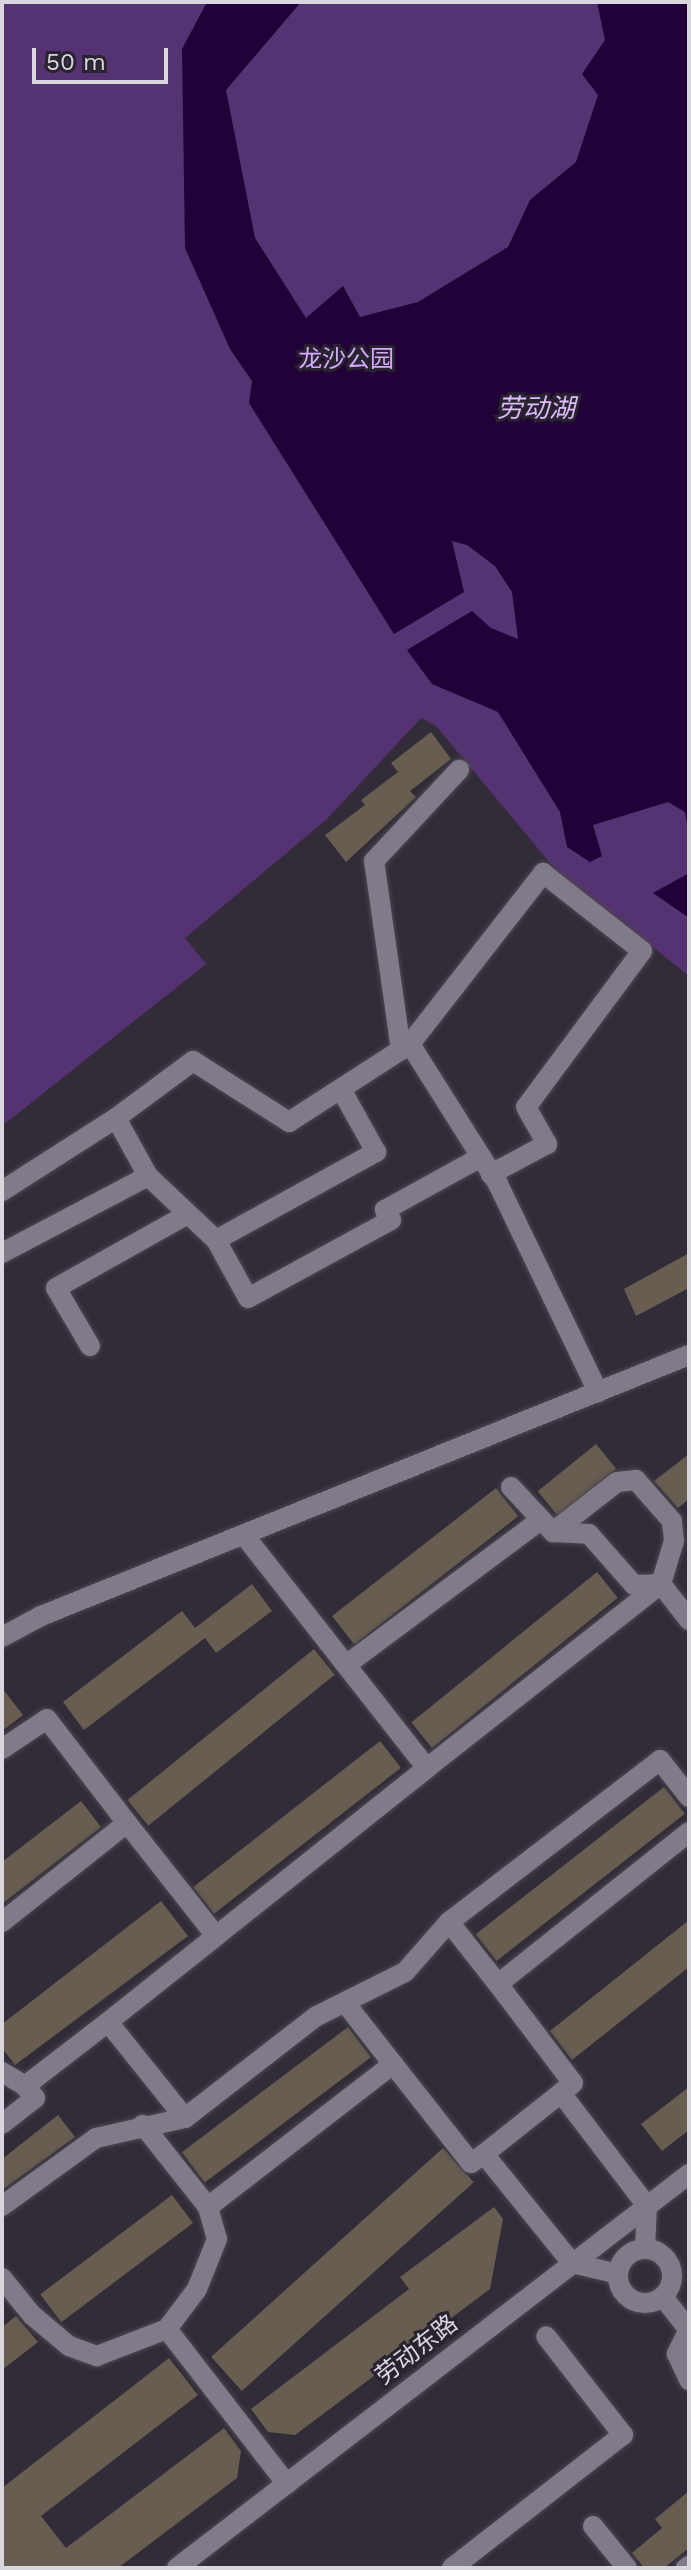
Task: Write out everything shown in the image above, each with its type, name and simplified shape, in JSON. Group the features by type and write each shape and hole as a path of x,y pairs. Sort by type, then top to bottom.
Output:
{"street":[{"path":"459,770 374,861 405,1047 486,1166 598,1392"},
{"path":"2,1191 116,1118 193,1061 289,1122 405,1047 543,873 642,951 526,1107 547,1144 486,1166 385,1210 391,1220 248,1298 216,1240 148,1176 116,1118"},
{"path":"216,1240 376,1152 341,1089"},
{"path":"2,1253 148,1176"},
{"path":"90,1346 56,1288 188,1214"},
{"path":"2,1637 41,1616 689,1355"},
{"path":"25,2086 661,1584 674,1541 672,1521 636,1480 617,1482 546,1527 346,1665"},
{"path":"511,1487 546,1527 589,1534 634,1585 661,1584"},
{"path":"672,1521 689,1509"},
{"path":"244,1535 427,1768"},
{"path":"661,1584 689,1620"},
{"path":"2,1749 47,1719 216,1936"},
{"path":"2,2206 96,2138 185,2118 315,2017 405,1972 449,1922 660,1760 689,1797"},
{"path":"2,1922 127,1823"},
{"path":"498,1984 689,1832"},
{"path":"346,2004 471,2163 561,2093 573,2083 449,1922"},
{"path":"108,2022 185,2118"},
{"path":"208,2207 393,2064"},
{"path":"2,2072 25,2086 35,2098 2,2124"},
{"path":"561,2093 647,2206 645,2249"},
{"path":"2,2278 32,2315 60,2338 97,2356 167,2329 197,2289 217,2239 208,2207 143,2125"},
{"path":"484,2154 572,2263 618,2274"},
{"name":"劳动东路","path":"177,2568 689,2174"},
{"path":"645,2249 662,2255 672,2271 663,2297 647,2304 630,2300 619,2287 618,2274 627,2255 645,2249"},
{"path":"663,2297 689,2329 677,2354 689,2380"},
{"path":"167,2329 287,2484"},
{"path":"452,2568 623,2435 546,2336"},
{"path":"593,2526 627,2568"}],"green space":[{"name":"龙沙公园","path":"2,2 689,2 689,976 555,869 436,726 421,718 327,819 185,938 206,964 2,1126"}],"water":[{"name":"劳动湖","path":"207,2 301,2 226,90 255,238 306,318 343,286 360,317 418,302 508,247 530,200 576,162 598,95 582,74 605,40 597,2 689,2 689,837 685,812 668,802 593,825 602,856 590,862 567,847 560,812 498,712 432,684 407,650 472,611 491,628 518,639 512,592 495,566 467,545 452,541 464,592 394,634 249,403 252,381 230,349 185,248 182,49"},
{"path":"689,873 689,918 653,893"}],"building":[{"path":"431,732 451,759 410,791 416,797 346,862 325,835 365,805 361,800 398,772 391,763"},
{"path":"689,1253 689,1288 636,1316 624,1289"},
{"path":"596,1444 616,1469 558,1516 538,1491"},
{"path":"689,1454 689,1499 678,1508 654,1481"},
{"path":"496,1488 518,1516 354,1644 332,1616"},
{"path":"597,1572 618,1598 432,1748 411,1722"},
{"path":"252,1584 272,1611 216,1653 205,1638 84,1730 63,1702 182,1611 195,1628"},
{"path":"314,1649 335,1675 148,1826 127,1800"},
{"path":"2,1688 23,1715 2,1731"},
{"path":"380,1741 401,1768 214,1914 193,1887"},
{"path":"664,1787 685,1814 497,1961 476,1934"},
{"path":"81,1801 101,1827 2,1904 2,1862"},
{"path":"161,1901 188,1936 15,2065 2,2048 2,2024"},
{"path":"689,1920 689,1967 572,2060 550,2031"},
{"path":"348,2027 371,2057 205,2183 182,2152"},
{"path":"689,2087 689,2130 662,2151 641,2124"},
{"path":"58,2115 75,2137 2,2190 2,2159"},
{"path":"443,2148 474,2182 242,2391 211,2357"},
{"path":"172,2195 193,2223 61,2322 40,2294"},
{"path":"494,2207 503,2219 490,2289 295,2435 268,2432 251,2409 409,2289 400,2277"},
{"path":"16,2316 38,2342 2,2370 2,2327"},
{"path":"169,2358 198,2395 41,2516 66,2548 224,2428 241,2451 237,2478 118,2568 2,2568 2,2488"},
{"path":"689,2491 689,2548 664,2568 644,2568 632,2553 662,2528 655,2519"}]}
